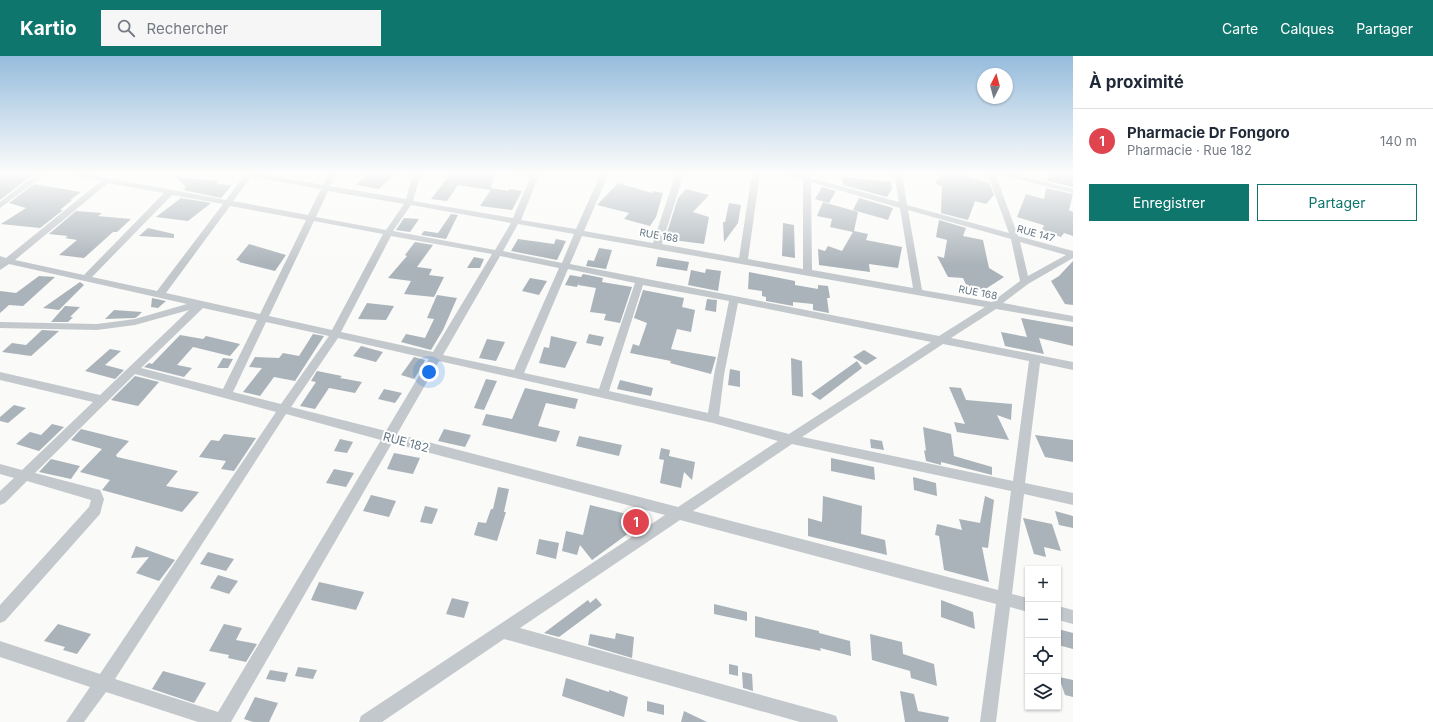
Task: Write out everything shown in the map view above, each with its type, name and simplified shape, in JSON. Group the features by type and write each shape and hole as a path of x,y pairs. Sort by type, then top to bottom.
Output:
{"street":[{"path":"0,267 4,260 76,204"},
{"path":"86,278 158,204"},
{"path":"160,294 227,204"},
{"path":"240,204 565,266 1073,366"},
{"path":"226,394 318,204"},
{"path":"74,722 103,682 283,410 336,333 388,233 408,204"},
{"name":"RUE 168","path":"421,204 1073,319"},
{"path":"0,648 222,722 498,253 516,221 523,204"},
{"path":"518,374 591,204"},
{"path":"657,246 670,204"},
{"path":"743,260 751,204"},
{"path":"807,204 808,272"},
{"name":"RUE 147","path":"901,204 1015,239 1073,254"},
{"path":"1002,204 1015,239 1025,282"},
{"path":"904,205 918,291"},
{"path":"368,722 790,439 993,306 1025,282 1073,254"},
{"path":"4,260 713,418 790,439 1073,500"},
{"path":"603,393 640,281"},
{"path":"713,418 719,375 734,300"},
{"path":"0,325 97,327 135,322 202,303"},
{"path":"0,499 202,303"},
{"path":"988,722 1018,487 1022,472 1035,358"},
{"name":"RUE 182","path":"134,370 1025,604"},
{"path":"0,376 102,400"},
{"path":"0,469 95,494 98,500 95,510 0,616"},
{"path":"1061,614 1073,617"},
{"path":"502,631 830,722"}],"building":[{"path":"13,204 67,204 60,210 63,210 40,228 1,224 26,208"},
{"path":"173,204 210,204 188,221 156,217"},
{"path":"481,204 515,204 512,210 480,206"},
{"path":"660,204 656,217 650,226 624,219 629,213 597,205"},
{"path":"676,204 700,204 693,212 709,217 704,244 665,239"},
{"path":"729,204 741,205 738,223 724,242 723,222 725,222"},
{"path":"822,204 830,204 858,212 854,231 868,234 866,240 902,247 898,268 869,264 870,272 819,265 818,249 825,251 828,246 842,251 853,232 830,227 832,219 817,216"},
{"path":"856,204 880,204 893,208 888,220 853,210"},
{"path":"941,204 974,204 968,220 941,213"},
{"path":"1022,204 1070,204 1069,210 1073,212 1073,236 1064,233 1061,237 1046,232 1042,229 1044,226 1043,225 1017,217"},
{"path":"76,211 102,213 98,216 131,219 117,232 113,232 84,258 59,255 77,240 65,238 68,236 49,234"},
{"path":"451,214 458,215 446,239 421,235 424,231 438,233"},
{"path":"404,218 419,219 410,232 396,230"},
{"path":"939,220 966,228 963,236 983,240 989,268 1004,277 984,290 968,289 963,278 948,277 937,256 944,258 947,240 936,237"},
{"path":"783,223 794,225 795,258 782,256"},
{"path":"148,228 174,234 174,238 139,236"},
{"path":"518,239 554,244 556,239 566,241 557,260 511,251"},
{"path":"415,242 433,245 417,267 432,269 429,275 444,277 434,297 404,294 411,281 388,278 407,256 405,255"},
{"path":"249,244 286,255 275,271 236,260"},
{"path":"599,248 612,250 606,269 586,266 588,260 594,261"},
{"path":"474,257 484,259 480,268 467,268"},
{"path":"658,257 689,262 687,271 656,266"},
{"path":"1073,261 1073,305 1065,304 1051,281 1059,276"},
{"path":"706,269 721,271 718,291 688,285 691,270 705,273"},
{"path":"749,272 795,281 795,285 818,289 818,285 828,286 830,298 827,298 829,313 813,310 813,304 793,302 793,306 766,301 766,297 762,296 762,291 748,289"},
{"path":"583,274 603,278 602,282 632,287 620,323 604,320 606,314 590,312 596,288 578,285 579,281 577,287 565,285 570,275 581,277"},
{"path":"39,276 55,277 23,306 9,305 0,313 0,291 16,293"},
{"path":"530,278 547,281 539,295 522,291"},
{"path":"80,282 84,285 59,310 43,308"},
{"path":"643,290 684,298 682,307 695,310 691,332 677,329 671,349 716,357 711,374 670,363 671,361 630,353 633,344 639,346 647,323 634,318"},
{"path":"437,295 457,298 443,330 431,350 401,342 406,334 425,338 434,319 427,318"},
{"path":"152,298 166,301 158,308 151,307"},
{"path":"707,299 717,300 716,312 705,310"},
{"path":"367,303 394,306 386,320 358,319"},
{"path":"65,306 80,307 70,317 73,317 68,322 51,322"},
{"path":"114,310 142,312 135,318 105,319"},
{"path":"1021,318 1073,327 1073,346 1039,338 1044,354 1005,346 1001,332 1027,337"},
{"path":"42,330 59,331 31,356 2,352 12,343 26,345"},
{"path":"313,334 324,336 295,381 274,377 260,396 243,392 262,368 249,367 255,357 279,358 283,353 299,356"},
{"path":"589,334 604,337 601,346 586,343"},
{"path":"180,335 203,339 206,336 240,344 230,356 193,347 177,365 192,368 184,377 144,367 149,363 152,364"},
{"path":"551,336 577,342 565,368 539,363 544,347 549,348"},
{"path":"487,339 505,342 496,361 479,358"},
{"path":"361,346 383,352 376,362 353,356"},
{"path":"110,349 121,351 105,365 124,370 115,379 85,371"},
{"path":"864,350 877,358 866,365 853,357"},
{"path":"414,357 425,360 414,379 401,375"},
{"path":"223,358 233,359 228,368 217,368"},
{"path":"791,358 802,361 803,397 792,395"},
{"path":"857,361 862,368 820,400 811,394"},
{"path":"730,369 740,371 740,387 728,385"},
{"path":"317,371 342,376 340,378 362,382 355,393 329,388 315,409 300,406 316,382 311,381"},
{"path":"135,376 159,382 138,406 111,400"},
{"path":"486,379 497,381 484,410 474,408"},
{"path":"620,380 653,388 651,396 617,389"},
{"path":"949,387 961,388 966,400 1012,404 1011,420 997,415 1009,440 957,432 954,422 965,424"},
{"path":"525,388 578,399 575,409 546,403 538,426 560,431 556,442 482,425 486,414 512,419"},
{"path":"384,389 402,393 395,403 378,399"},
{"path":"14,405 26,408 8,423 0,421 0,417"},
{"path":"52,424 64,427 39,451 16,444 30,432 41,435"},
{"path":"923,427 951,434 954,456 992,467 992,475 941,462 941,465 926,461"},
{"path":"81,429 129,441 116,455 117,457 178,471 166,486 199,492 182,512 102,490 110,480 80,472 102,449 71,440"},
{"path":"444,429 471,435 465,447 438,441"},
{"path":"224,434 256,438 234,471 221,469 226,461 199,457 211,440 219,441"},
{"path":"1035,435 1073,440 1073,462 1045,457"},
{"path":"579,436 622,445 619,456 576,446"},
{"path":"340,439 353,442 347,453 334,451"},
{"path":"870,439 882,441 884,450 871,448"},
{"path":"661,448 670,450 669,456 695,462 692,480 684,472 681,488 660,483 664,460 659,459"},
{"path":"394,453 420,458 413,474 387,469"},
{"path":"831,458 874,467 875,480 831,471"},
{"path":"51,459 80,466 71,479 39,472"},
{"path":"334,469 354,473 346,487 326,483"},
{"path":"913,477 936,483 937,496 914,490"},
{"path":"498,487 509,489 504,512 506,512 497,541 474,535 478,522 486,523 491,509 493,509"},
{"path":"371,495 396,501 389,517 363,511"},
{"path":"823,496 862,506 861,534 885,540 887,555 808,536 808,518 822,522"},
{"path":"985,496 994,500 988,548 982,547 989,582 944,570 939,536 935,535 937,524 962,530 959,519 980,523"},
{"path":"590,505 648,519 592,560 580,545 577,555 562,551 566,531 583,535"},
{"path":"425,506 438,509 432,524 420,522"},
{"path":"1055,511 1073,516 1073,528 1059,525"},
{"path":"1023,518 1052,524 1061,551 1044,547 1046,557 1034,554"},
{"path":"539,539 559,543 556,559 536,554"},
{"path":"136,546 175,560 159,581 136,573 149,557 131,558"},
{"path":"208,552 234,559 226,571 200,564"},
{"path":"218,575 238,581 229,594 210,588"},
{"path":"319,582 364,592 356,610 311,600"},
{"path":"452,598 469,602 464,618 446,614"},
{"path":"596,598 602,605 559,637 544,633 588,600 590,603"},
{"path":"941,600 973,612 975,629 941,617"},
{"path":"714,604 747,612 747,621 714,614"},
{"path":"755,616 819,631 819,633 850,641 851,656 820,648 821,651 755,637"},
{"path":"58,624 91,634 77,654 63,650 65,647 44,641"},
{"path":"224,624 242,628 236,640 257,644 246,662 228,658 229,655 209,651"},
{"path":"1061,630 1073,633 1073,649 1061,646"},
{"path":"616,633 634,637 632,658 588,645 590,634 615,639"},
{"path":"870,634 902,642 903,654 934,664 937,686 911,678 910,671 872,660"},
{"path":"729,664 738,666 738,676 729,674"},
{"path":"298,667 317,670 313,679 295,676"},
{"path":"270,670 288,673 285,682 266,679"},
{"path":"163,671 206,683 194,703 152,689"},
{"path":"742,672 752,674 753,691 743,688"},
{"path":"1061,677 1073,680 1073,697 1065,695 1061,683"},
{"path":"566,678 628,697 624,717 562,696"},
{"path":"900,691 914,694 918,711 949,717 948,722 905,722"},
{"path":"255,697 278,703 269,722 253,722 244,719"},
{"path":"647,701 664,705 664,715 647,711"},
{"path":"684,711 707,722 681,722"}],"place":[{"name":"Pharmacie Dr Fongoro","path":"636,522"}]}
